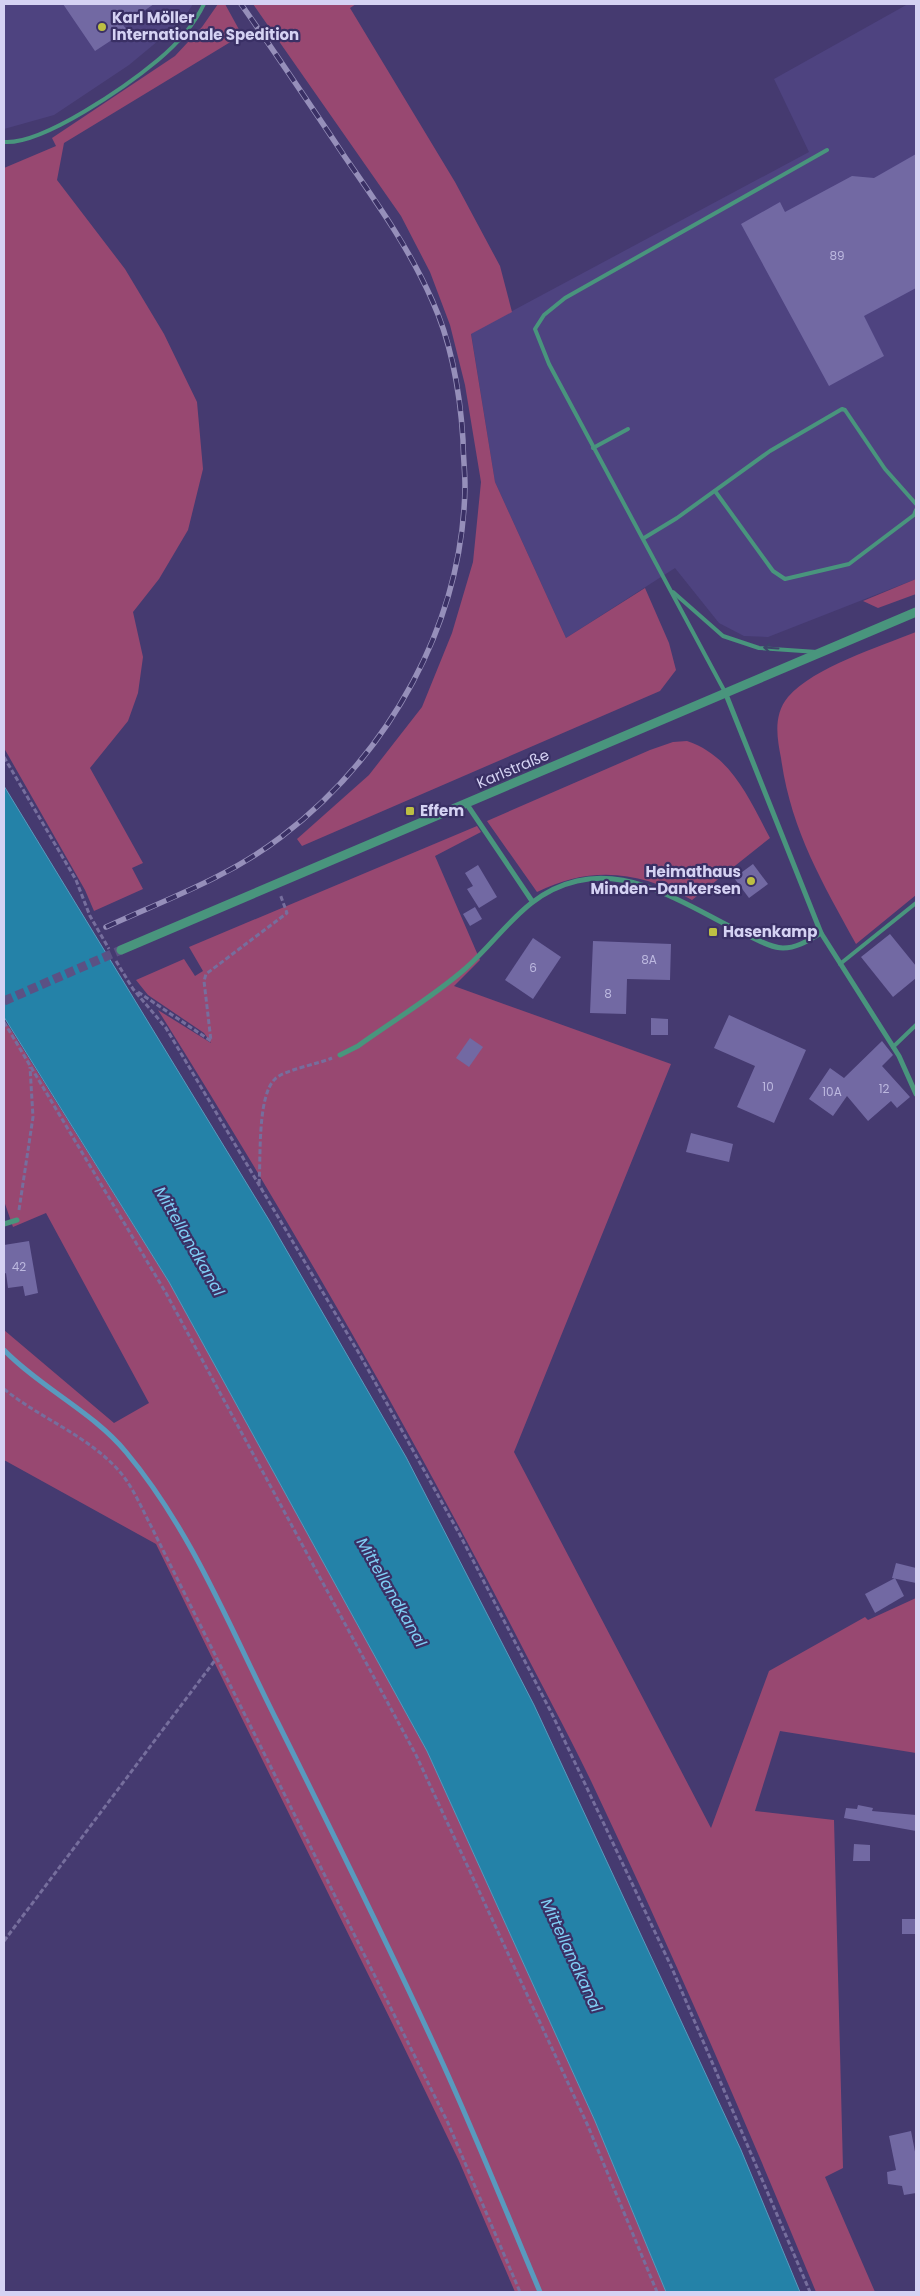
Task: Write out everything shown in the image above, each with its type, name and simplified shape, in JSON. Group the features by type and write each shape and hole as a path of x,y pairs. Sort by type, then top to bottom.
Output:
{"street":[{"name":"Karlstraße","path":"121,950 302,875 725,692 916,612"},
{"path":"725,692 821,934 893,1047 916,1094"},
{"path":"466,803 532,901"},
{"path":"340,1055 365,1041 465,969 532,901 552,888 579,880 606,879 638,884 668,895 740,932 781,948 798,945 821,934"},
{"path":"4,1224 17,1220"}],"lane":[{"path":"4,142 15,143 52,129 103,99 158,59 196,20 204,4"},
{"path":"725,692 549,364 535,329 544,315 565,298 827,150"},
{"path":"644,538 787,440 842,408 885,469 916,504"},
{"path":"593,448 628,429"},
{"path":"715,491 773,571 785,579 849,564 914,515 916,510"},
{"path":"671,590 723,636 759,648 820,652"},
{"path":"840,964 916,903"},
{"path":"893,1047 916,1025"}],"path":[{"path":"4,757 76,880 90,916 133,988 166,1028 360,1355 450,1518 552,1714 671,1966 810,2292"},
{"path":"133,988 211,1041 204,981 206,974 287,913 284,904"},
{"path":"4,1022 166,1292 416,1754 588,2126 657,2292"},
{"path":"259,1184 264,1097 275,1079 294,1070 340,1055"},
{"path":"17,1220 33,1117 30,1066"},
{"path":"4,1390 24,1406 88,1444 121,1473 151,1526 448,2123 520,2292"},
{"path":"4,1941 216,1658"}],"shaded area":[{"path":"4,4 193,4 182,21 129,65 54,115 4,129"},
{"path":"218,4 225,4 242,35 64,143 57,180 125,269 164,334 197,402 203,469 188,530 159,579 133,612 143,657 138,693 128,721 90,768 143,863 132,868 143,889 94,911 85,890 4,748 4,168 56,146 52,138 175,56 202,27"},
{"path":"253,4 356,4 350,8 455,182 500,266 512,312 471,334 495,482 566,638 645,588 669,643 676,670 660,691 302,846 297,839 369,775 422,707 452,633 473,562 481,482 465,385 450,325 430,272 401,216"},
{"path":"908,4 916,4 916,579 768,637 744,636 719,623 675,568 566,638 495,482 471,333 809,152 774,79"},
{"path":"916,579 916,594 878,608 863,601"},
{"path":"916,632 916,895 856,944 820,877 792,809 778,743 778,719 783,704 788,697 799,686 814,676 866,651"},
{"path":"687,741 703,748 728,768 738,780 770,838 692,900 673,890 653,883 615,875 577,878 557,883 537,892 487,821 650,750 673,742"},
{"path":"477,826 481,832 435,856 480,960 454,986 671,1064 514,1452 711,1828 769,1671 865,1617 868,1620 916,1598 916,1753 780,1731 755,1811 834,1820 843,2168 825,2177 875,2292 816,2292 679,1971 621,1844 563,1725 431,1474 343,1318 252,1163 158,1010 211,1043 204,1033 148,995 136,980 184,959 195,976 203,971 189,947"},
{"path":"8,1025 169,1282 427,1751 595,2121 666,2292 515,2292 459,2161 156,1544 4,1460 4,1330 114,1423 149,1403 46,1213 13,1227 4,1201 4,1027"}],"water":[{"name":"Mittellandkanal","path":"4,786 269,1220 406,1457 534,1705 741,2150 800,2292 666,2292 595,2121 427,1751 169,1282 4,1017"}],"building":[{"name":"Karl Möller Internationale Spedition","path":"63,4 154,4 123,25 127,30 95,51"},
{"path":"916,154 916,288 864,316 884,356 829,386 741,224 780,202 785,212 852,176 874,178"},
{"name":"Heimathaus Minden-Dankersen","path":"753,864 768,884 749,898 734,878"},
{"path":"478,865 497,897 479,908 467,889 473,886 465,873"},
{"path":"475,907 482,919 470,926 463,914"},
{"path":"890,934 916,966 916,978 893,997 861,957"},
{"path":"533,938 561,957 533,999 505,980"},
{"path":"593,941 671,944 670,980 627,979 626,1014 590,1013"},
{"path":"729,1015 806,1050 774,1123 737,1107 755,1066 714,1048"},
{"path":"651,1018 668,1019 668,1035 651,1035"},
{"path":"470,1038 483,1047 469,1067 456,1058"},
{"path":"882,1041 893,1055 882,1066 910,1097 897,1108 891,1101 868,1121 847,1096 833,1116 809,1099 830,1068 844,1078"},
{"path":"691,1133 733,1144 729,1162 686,1152"},
{"path":"29,1241 38,1293 25,1296 23,1286 8,1288 6,1273 4,1274 4,1245"},
{"path":"896,1563 916,1568 916,1583 892,1578"},
{"path":"895,1578 904,1596 875,1613 865,1594"},
{"path":"858,1805 873,1808 872,1811 916,1815 916,1831 844,1818 846,1808 857,1809"},
{"path":"854,1844 870,1845 870,1861 853,1861"},
{"path":"902,1919 916,1919 916,1934 902,1934"},
{"path":"911,2131 916,2157 916,2193 904,2195 902,2186 888,2184 887,2172 896,2170 889,2136"}],"waterway":[{"path":"4,1350 113,1438 150,1483 191,1548 341,1849 423,2021 468,2121 540,2292"}],"tunnel":[{"path":"4,1001 121,950"}],"railway":[{"path":"106,927 196,887 261,851 281,837 320,804 355,767 386,726 413,682 434,636 451,587 461,537 465,486 462,422 450,351 432,300 392,226 241,4"}],"place":[{"name":"Karl Möller Internationale Spedition","path":"102,27"},
{"name":"Effem","path":"410,811"},
{"name":"Heimathaus Minden-Dankersen","path":"751,881"},
{"name":"Hasenkamp","path":"713,932"}]}
